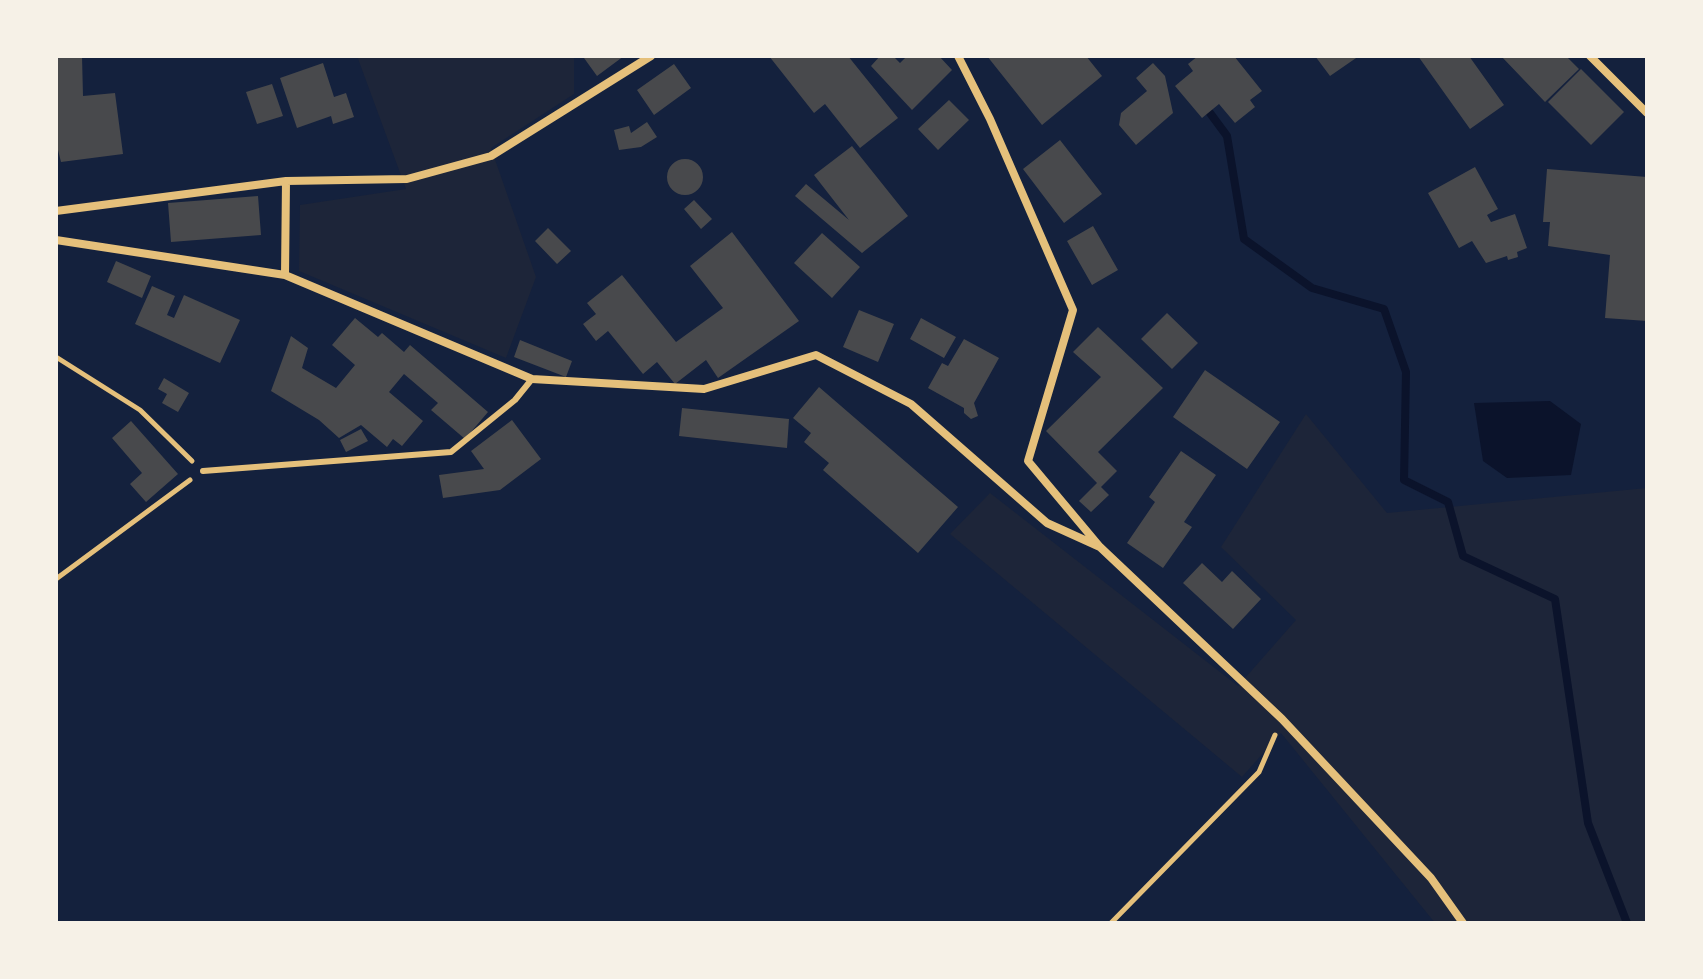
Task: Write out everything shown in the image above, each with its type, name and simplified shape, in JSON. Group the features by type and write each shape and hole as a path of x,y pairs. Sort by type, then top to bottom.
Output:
{"street":[{"path":"56,211 286,181 407,179 491,156 651,56"},
{"path":"958,56 990,119 1073,310 1028,461 1100,547 1282,719 1431,878 1463,923"},
{"path":"1590,56 1647,113"},
{"path":"285,275 286,181"},
{"path":"56,240 285,275 532,379 704,389 816,355 911,404 1047,523 1100,547"}],"lane":[{"path":"203,471 451,452 515,400 532,379"}],"path":[{"path":"56,357 140,410 203,471 56,579"},
{"path":"1111,923 1259,772 1282,719"}],"shaded area":[{"path":"357,56 574,56 574,94 491,148 536,277 506,358 299,271 300,205 406,189"},
{"path":"1550,401 1581,424 1571,475 1507,478 1483,461 1474,403"},
{"path":"1306,414 1387,513 1647,488 1647,923 1435,923 1281,733 1242,777 950,534 990,493 1238,686 1296,620 1221,547"}],"building":[{"path":"56,56 82,56 83,96 115,93 123,154 61,162 56,142"},
{"path":"624,56 597,76 584,58"},
{"path":"769,56 848,56 898,118 860,148 825,104 814,113"},
{"path":"880,56 893,56 900,63 907,56 939,56 952,70 912,110 871,66"},
{"path":"987,56 1086,56 1102,76 1042,125"},
{"path":"1198,56 1234,56 1262,91 1250,100 1255,107 1235,123 1219,104 1202,118 1175,86 1193,71 1188,64"},
{"path":"1315,56 1359,56 1330,76"},
{"path":"1418,56 1469,56 1504,105 1470,129"},
{"path":"1501,56 1566,56 1579,69 1545,102"},
{"path":"323,63 334,97 346,93 354,117 333,124 331,116 297,128 280,78"},
{"path":"1153,63 1165,76 1173,113 1136,145 1119,125 1121,113 1147,91 1136,78"},
{"path":"674,64 691,88 654,115 637,90"},
{"path":"1581,69 1624,112 1591,145 1548,102"},
{"path":"272,84 283,116 257,124 246,92"},
{"path":"949,100 969,120 938,150 918,129"},
{"path":"647,122 657,137 641,147 619,150 614,130 629,126 631,133"},
{"path":"1060,140 1102,194 1064,223 1023,169"},
{"path":"852,146 908,216 862,253 795,196 806,184 849,220 814,175"},
{"path":"685,159 697,165 703,177 697,189 685,195 673,189 667,177 673,165"},
{"path":"1475,167 1498,209 1487,215 1491,222 1515,214 1527,248 1517,252 1518,257 1508,260 1507,256 1486,263 1472,241 1459,248 1428,193"},
{"path":"1547,169 1647,177 1647,321 1605,318 1610,255 1548,246 1550,222 1543,222"},
{"path":"258,196 261,235 171,242 168,203"},
{"path":"694,200 712,219 701,229 684,209"},
{"path":"1093,226 1118,270 1092,285 1067,241"},
{"path":"548,228 571,251 557,264 535,241"},
{"path":"732,232 799,321 718,378 706,360 675,384 657,362 643,374 608,331 596,341 583,324 596,314 587,303 622,275 676,342 723,308 690,266"},
{"path":"822,233 860,267 832,298 794,263"},
{"path":"116,261 151,276 142,298 107,282"},
{"path":"152,286 175,296 167,315 174,318 184,295 240,320 220,363 135,324"},
{"path":"859,310 894,324 878,362 843,347"},
{"path":"1167,313 1198,343 1172,369 1141,339"},
{"path":"355,318 378,337 382,333 404,352 410,345 488,412 465,439 431,410 438,403 404,374 389,392 423,421 402,446 393,439 387,447 361,425 339,438 319,420 271,391 291,336 308,348 302,368 336,388 355,365 332,345"},
{"path":"921,318 956,337 944,358 910,339"},
{"path":"1098,327 1163,388 1098,452 1117,471 1101,487 1109,495 1091,512 1079,501 1097,483 1046,431 1101,377 1073,352"},
{"path":"964,339 999,358 974,403 978,416 971,419 964,413 964,408 928,388 942,363 948,366"},
{"path":"520,340 572,361 566,377 514,357"},
{"path":"1205,370 1280,422 1247,469 1173,417"},
{"path":"164,378 189,393 178,412 162,403 167,394 158,389"},
{"path":"819,387 958,507 918,553 823,470 829,463 804,442 811,433 793,418"},
{"path":"682,408 789,419 787,448 679,436"},
{"path":"512,420 541,459 500,490 443,498 439,475 484,469 471,451"},
{"path":"131,421 178,474 146,502 130,484 142,473 112,438"},
{"path":"361,429 368,441 346,452 340,440"},
{"path":"1181,451 1216,475 1184,522 1192,527 1163,568 1127,543 1155,502 1149,497"},
{"path":"1202,563 1222,582 1232,571 1261,599 1233,629 1183,583"}],"waterway":[{"path":"1210,113 1227,136 1244,239 1312,288 1384,309 1406,372 1404,480 1448,502 1463,556 1555,599 1588,823 1627,923"}]}
